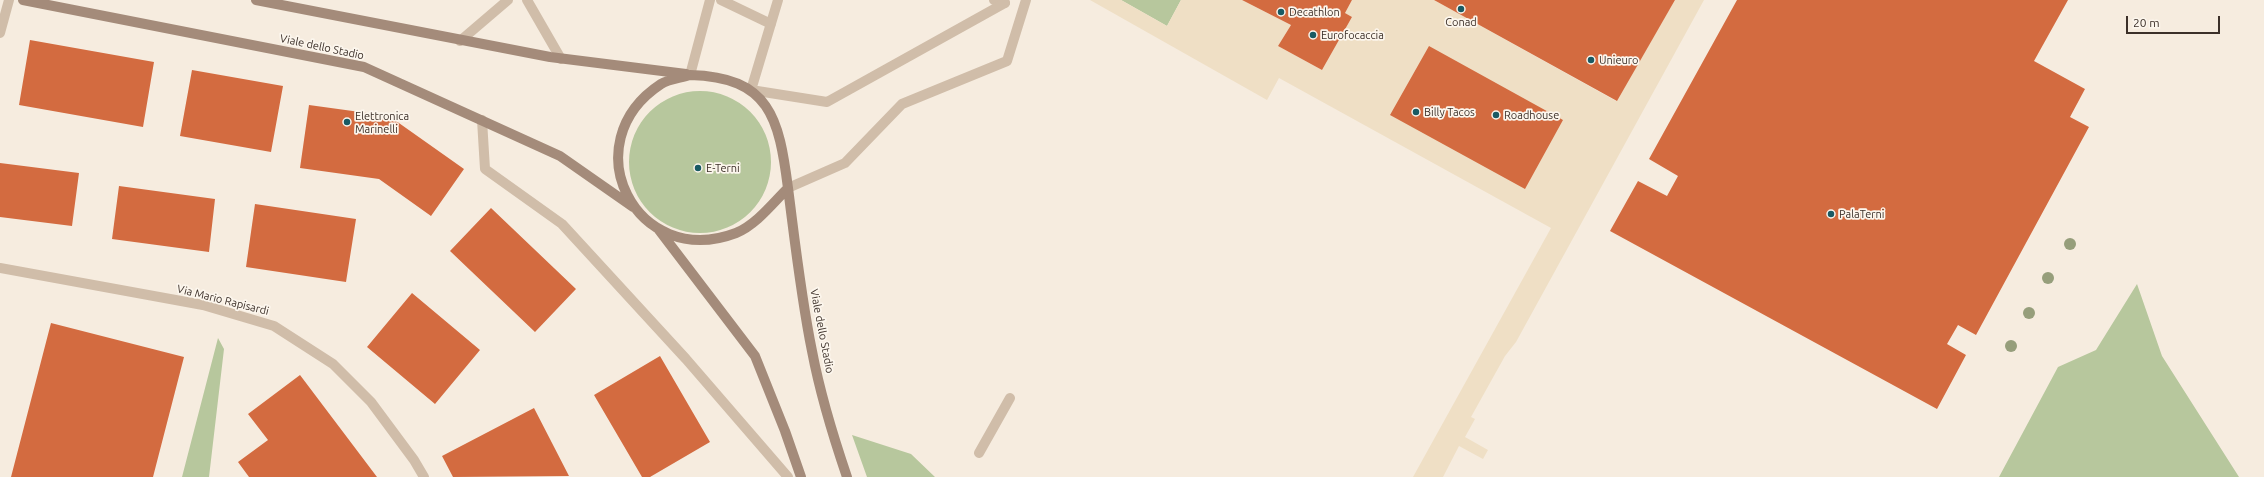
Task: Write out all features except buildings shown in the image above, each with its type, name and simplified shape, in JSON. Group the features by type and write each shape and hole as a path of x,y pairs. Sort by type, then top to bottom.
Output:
{"main road":[{"name":"Viale dello Stadio","path":"23,0 364,68 560,156 633,207"},
{"path":"256,0 460,41 561,59 690,75 715,76 738,83 751,90"},
{"path":"690,75 663,83 640,101 624,125 617,153 621,181 633,207 645,220 659,230 684,239 711,240 737,232 759,217 788,188"},
{"name":"Viale dello Stadio","path":"751,90 775,119 783,144 801,289 812,351 836,443 847,477"},
{"path":"659,230 754,356 785,431 801,477"}],"street":[{"path":"0,33 9,0"},
{"path":"460,41 508,0"},
{"path":"527,0 561,59"},
{"path":"690,75 710,0"},
{"path":"721,0 771,24"},
{"path":"778,0 751,90 827,102 1006,3 994,0"},
{"path":"788,188 845,163 902,104 1007,61 1026,0"},
{"path":"482,120 485,169 562,224 686,358 788,477"},
{"name":"Via Mario Rapisardi","path":"0,268 203,305 274,326 333,364 371,402 414,460 424,477"},
{"path":"979,453 1010,398"}],"green space":[{"path":"1121,0 1181,0 1167,26"},
{"path":"700,91 720,94 727,97 745,107 755,117 768,142 771,162 768,182 765,189 755,207 745,217 720,230 700,233 680,230 673,227 655,217 645,207 632,182 629,162 632,142 635,135 645,117 655,107 680,94"},
{"path":"2137,284 2162,356 2239,477 1999,477 2058,367 2096,350"},
{"path":"218,338 224,349 209,477 182,477"},
{"path":"852,435 911,454 935,477 867,477"}],"shaded area":[{"path":"1090,0 1121,0 1167,26 1181,0 1242,0 1291,25 1278,46 1322,70 1352,17 1345,13 1352,0 1434,0 1616,101 1675,0 1704,0 1516,342 1505,356 1471,417 1475,419 1465,437 1488,450 1483,459 1459,446 1443,477 1413,477 1551,228 1279,78 1267,100"}],"place":[{"name":"Conad","path":"1461,9"},
{"name":"Decathlon","path":"1281,12"},
{"name":"Eurofocaccia","path":"1313,35"},
{"name":"Unieuro","path":"1591,60"},
{"name":"Billy Tacos","path":"1416,112"},
{"name":"Roadhouse","path":"1496,115"},
{"name":"Elettronica Marinelli","path":"347,122"},
{"name":"E-Terni","path":"698,168"},
{"name":"PalaTerni","path":"1831,214"}]}
